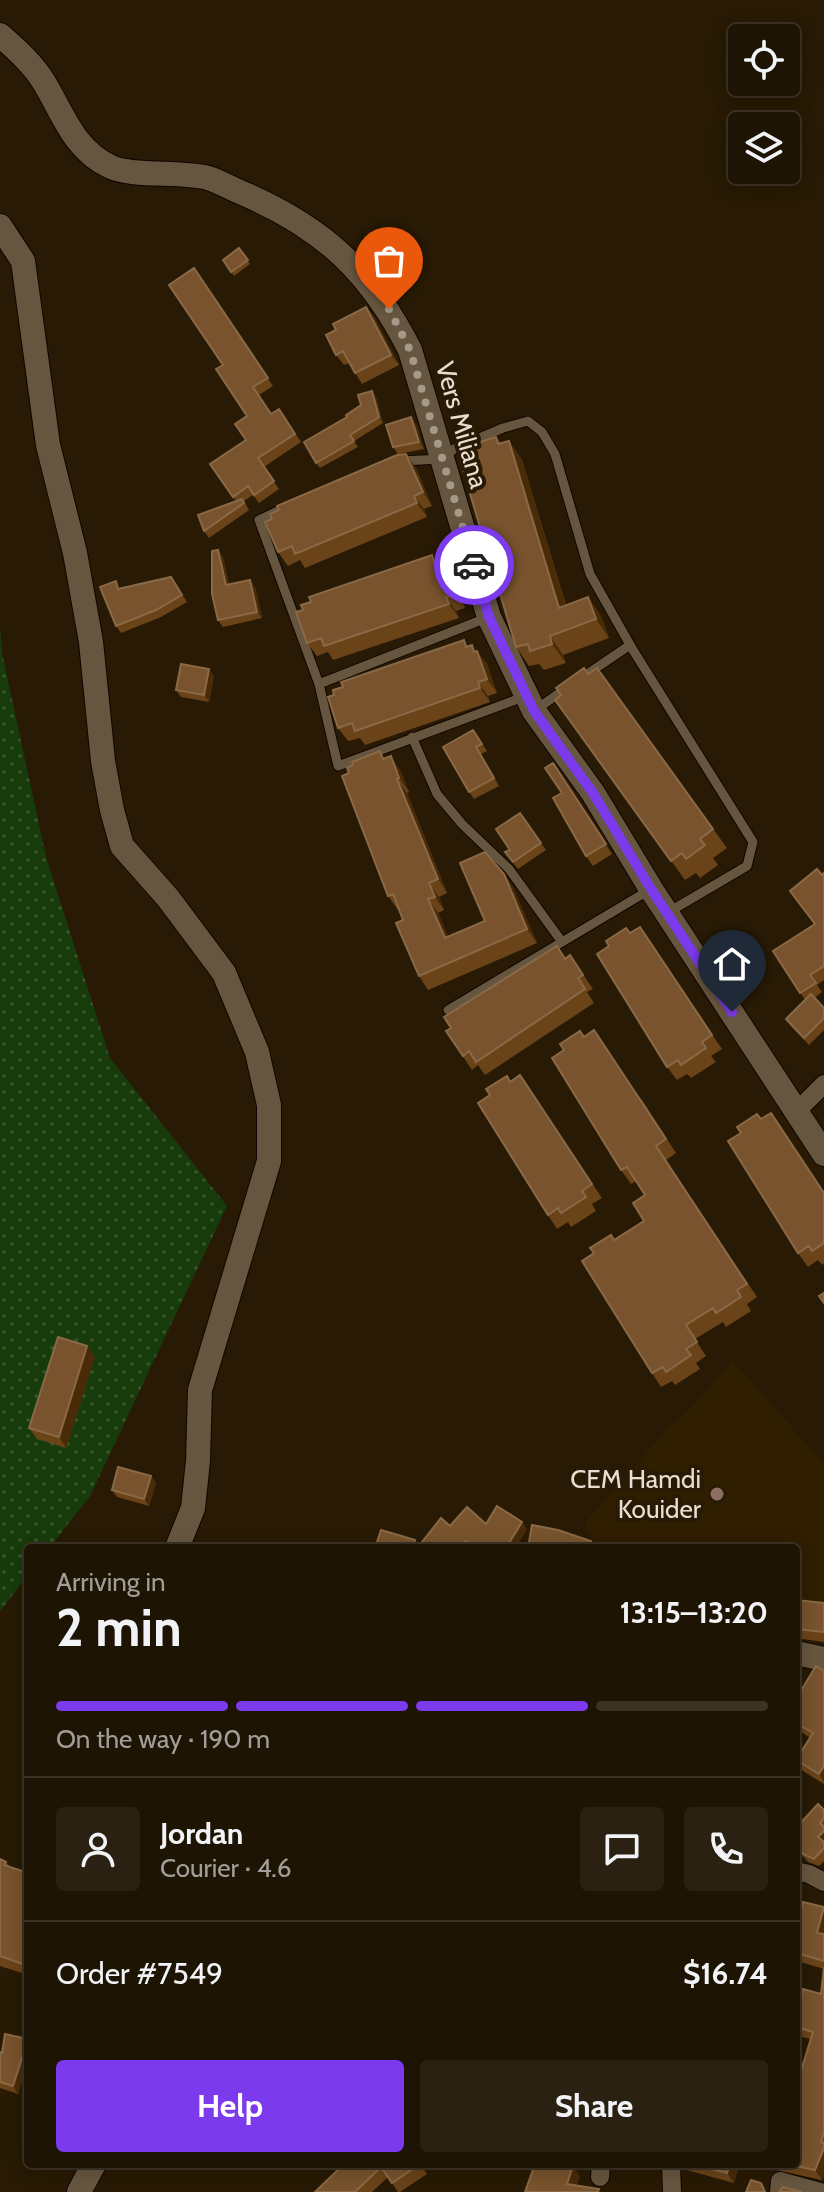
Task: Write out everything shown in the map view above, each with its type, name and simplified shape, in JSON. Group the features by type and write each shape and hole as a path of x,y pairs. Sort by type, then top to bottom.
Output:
{"street":[{"name":"Vers Miliana","path":"0,35 44,82 80,146 113,168 208,178 265,203 322,236 389,309 410,350 489,617 530,703 593,793 651,889 824,1154"},
{"path":"0,226 23,261 48,445 78,568 91,642 103,761 122,846 168,898 224,973 257,1052 269,1105 269,1161 200,1390 193,1508 179,1544"},
{"path":"797,1111 824,1084"},
{"path":"800,1654 824,1659"},
{"path":"800,1872 824,1882"},
{"path":"79,2192 92,2168"},
{"path":"671,2168 672,2192"},
{"path":"779,2192 780,2181 820,2192"}],"lane":[{"path":"395,462 442,459 454,449 528,421 542,432 555,454 590,574 630,645 753,842 747,866 667,913"},
{"path":"286,507 259,520 319,684 338,766 412,737 530,703 630,645"},
{"path":"319,684 489,617"},
{"path":"412,737 437,794 462,824 509,869 562,942"},
{"path":"448,1010 651,889"}],"shaded area":[{"name":"CEM Hamdi Kouider","path":"733,1360 824,1464 824,1643 800,1638 800,1544 596,1544 584,1524 670,1426 691,1408"}],"green space":[{"path":"0,625 2,653 46,857 110,1058 227,1206 90,1496 52,1544 24,1544 24,1580 0,1611"}],"building":[{"path":"239,248 248,260 231,272 223,260"},
{"path":"194,268 268,378 253,387 271,414 279,409 295,434 258,458 274,481 254,495 248,486 233,497 210,464 246,440 235,424 247,416 216,369 223,365 169,285"},
{"path":"366,307 391,355 355,373 343,351 336,355 326,335 336,330 333,324"},
{"path":"372,391 379,417 350,435 354,441 316,463 304,442 347,417 361,405 358,395"},
{"path":"411,417 419,442 393,447 386,425"},
{"path":"496,437 498,444 509,441 559,608 588,597 596,619 550,636 552,644 530,651 528,644 516,647 459,457 467,455 464,447"},
{"path":"406,454 423,492 414,496 417,503 295,554 292,546 278,552 265,522 272,519 270,514 279,510 277,506 397,455"},
{"path":"242,499 244,503 204,531 198,515"},
{"path":"218,550 226,585 250,580 257,612 218,620 212,594 212,551"},
{"path":"432,555 434,562 440,560 442,567 446,566 456,594 446,597 449,604 324,646 321,638 307,643 296,612 303,610 301,605 311,602 309,597"},
{"path":"171,577 182,595 156,610 116,626 100,587 116,581 118,589"},
{"path":"464,640 466,647 472,645 474,652 477,651 487,679 478,682 480,688 355,731 352,723 338,728 328,697 334,695 333,690 343,687 341,682"},
{"path":"181,664 209,669 204,695 176,690"},
{"path":"584,668 588,674 597,668 713,829 700,839 705,845 686,859 682,853 671,861 555,700 561,695 556,688"},
{"path":"473,730 482,744 476,747 494,778 469,792 443,747"},
{"path":"380,751 383,759 391,756 397,779 438,879 429,883 435,897 428,899 445,938 485,921 460,863 485,852 504,874 527,929 419,976 396,923 403,920 393,894 388,896 342,776 349,773 347,768 353,765 352,762"},
{"path":"553,763 606,844 586,856 553,798 562,793 545,768"},
{"path":"520,813 541,843 513,862 505,852 510,850 496,829"},
{"path":"817,869 822,875 824,873 824,966 810,975 816,983 800,993 773,951 815,924 790,891"},
{"path":"640,927 712,1035 702,1042 706,1048 681,1065 678,1060 667,1067 597,954 609,946 606,941 626,928 630,933"},
{"path":"557,946 565,959 570,955 583,975 578,978 585,989 476,1062 469,1051 463,1056 446,1031 451,1028 444,1017"},
{"path":"811,994 824,1008 824,1018 804,1038 786,1019"},
{"path":"594,1030 666,1139 656,1146 747,1284 737,1290 741,1297 716,1313 713,1308 686,1325 697,1342 686,1349 691,1355 666,1372 663,1367 652,1373 582,1261 594,1253 590,1248 611,1235 614,1240 644,1221 633,1203 645,1195 627,1167 621,1170 552,1058 564,1050 560,1044 580,1031 584,1037"},
{"path":"520,1075 592,1184 582,1191 586,1197 561,1213 558,1208 548,1215 478,1103 490,1095 486,1089 507,1076 510,1082"},
{"path":"771,1113 824,1193 824,1243 812,1251 809,1246 798,1253 728,1141 741,1133 737,1127 757,1114 761,1119"},
{"path":"58,1337 87,1346 59,1437 29,1428"},
{"path":"118,1467 151,1476 144,1499 112,1490"},
{"path":"497,1506 522,1522 508,1544 422,1542 441,1518 450,1526 467,1507 486,1524"},
{"path":"532,1525 591,1541 590,1544 529,1544"},
{"path":"381,1530 415,1540 414,1544 376,1544"},
{"path":"800,1600 824,1603 824,1632 800,1629"},
{"path":"816,1666 824,1671 824,1766 819,1774 800,1762 800,1754 813,1733 800,1725 800,1687 802,1689"},
{"path":"818,1804 824,1810 820,1823 824,1831 818,1837 824,1842 824,1848 814,1859 800,1851 800,1824"},
{"path":"0,1859 6,1862 4,1865 24,1872 24,1965 0,1956"},
{"path":"803,1902 824,1907 817,1933 824,1934 824,1961 800,1954"},
{"path":"824,1967 824,2132 821,2142 824,2148 815,2170 800,2167 800,2074 813,2032 800,2028 800,1999 803,1989 821,1994"},
{"path":"5,2034 24,2038 24,2058 13,2086 0,2082"},
{"path":"340,2168 380,2168 355,2192 315,2192"},
{"path":"382,2168 414,2168 392,2183"},
{"path":"534,2168 572,2168 567,2184 599,2189 598,2192 525,2192"},
{"path":"709,2168 729,2168 727,2173"},
{"path":"751,2180 761,2183 765,2192 746,2192"},
{"path":"783,2187 802,2192 779,2192"}],"way so far":[{"path":"389,309 410,350 474,565"}],"place":[{"name":"CEM Hamdi Kouider","path":"717,1494"}],"route":[{"path":"474,565 489,617 534,711 593,793 651,889 732,1012"}]}
